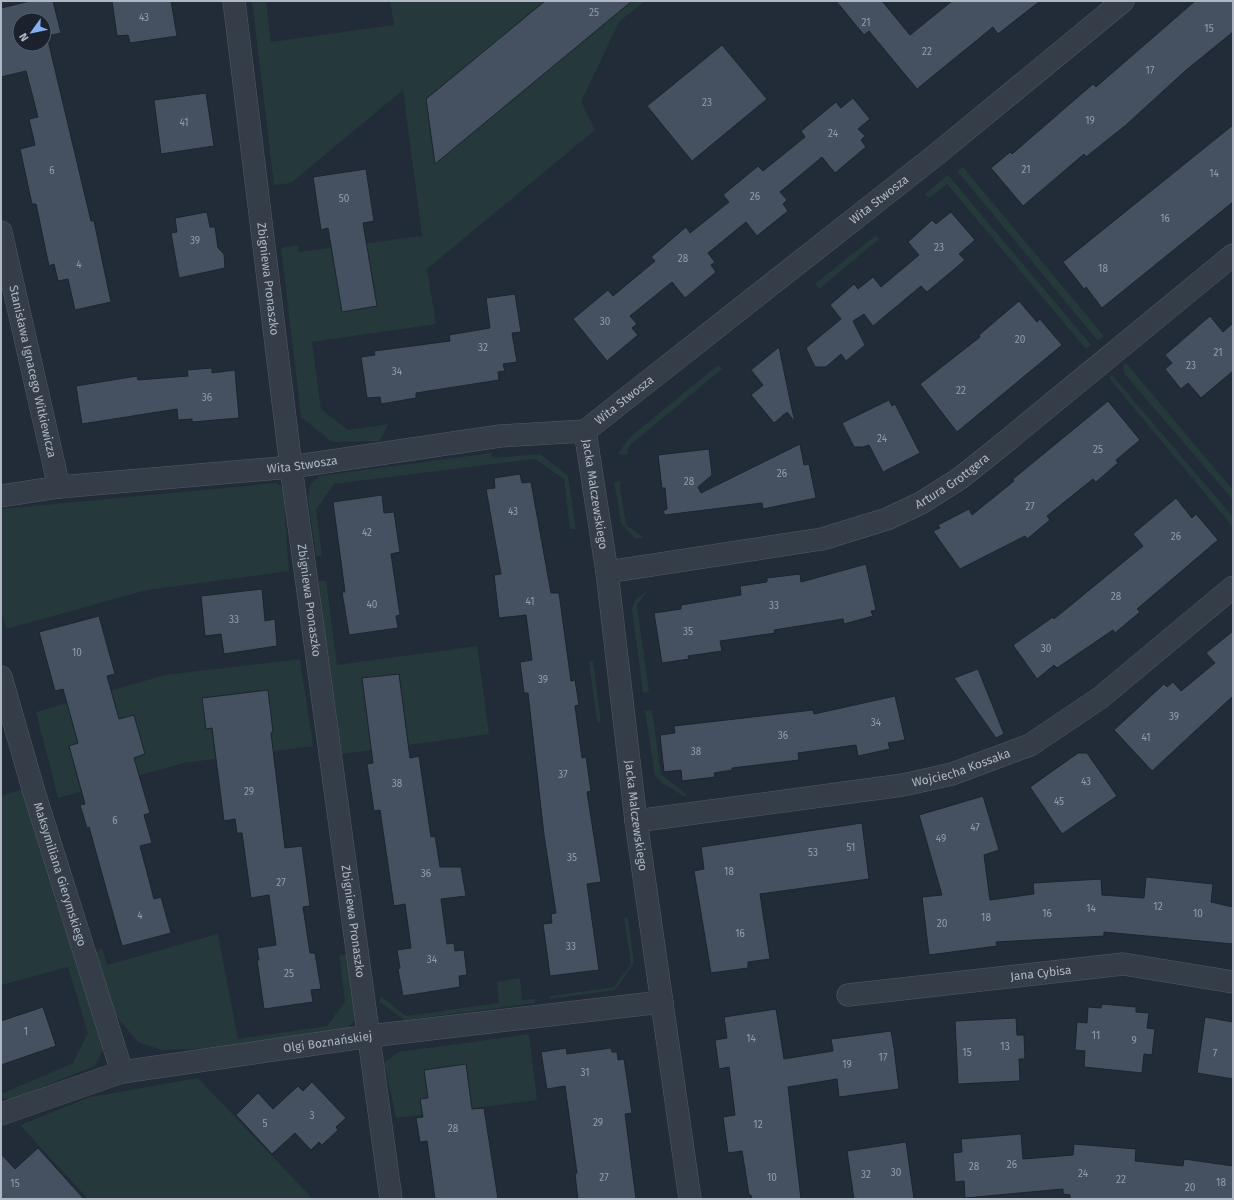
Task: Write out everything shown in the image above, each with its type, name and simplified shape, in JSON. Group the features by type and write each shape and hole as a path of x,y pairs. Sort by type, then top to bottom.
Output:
{"street":[{"name":"Zbigniewa Pronaszko","path":"234,1 291,467 370,1036 391,1199"},
{"name":"Wita Stwosza","path":"1,496 59,487 291,467 500,436 585,431 931,159 1123,1"},
{"name":"Stanisława Ignacego Witkiewicza","path":"1,232 59,487"},
{"name":"Artura Grottgera","path":"607,572 822,539 887,519 921,502 959,479 1233,255"},
{"name":"Jacka Malczewskiego","path":"585,431 607,572 636,821 690,1199"},
{"name":"Wojciecha Kossaka","path":"636,821 903,786 952,774 1030,745 1100,698 1233,588"},
{"name":"Maksymiliana Gierymskiego","path":"1,677 34,792 122,1072"},
{"name":"Jana Cybisa","path":"848,995 1123,964 1233,982"},
{"name":"Olgi Boznańskiej","path":"1,1114 122,1072 370,1036 662,1002"}],"shaded area":[{"path":"252,1 266,1 271,42 394,25 390,1 645,1 619,22 581,102 595,130 427,269 436,324 312,342 321,409 348,430 388,424 380,441 332,442 301,417 281,248 298,245 299,252 422,236 403,90 291,183 274,185"},
{"path":"963,167 1104,336 1098,341 957,171"},
{"path":"948,175 1091,345 1086,349 947,184 929,198 925,194"},
{"path":"876,235 879,239 819,289 815,284"},
{"path":"1126,363 1233,490 1233,500 1124,373 1123,366"},
{"path":"718,365 722,369 629,446 627,455 618,454 630,437"},
{"path":"1112,375 1233,517 1233,527 1109,378"},
{"path":"491,453 493,458 540,454 568,476 576,529 570,529 564,479 535,459 334,484 316,510 322,556 316,556 308,497 310,485 319,476"},
{"path":"621,481 620,486 626,525 644,538 635,538 621,523 614,482"},
{"path":"276,483 283,488 289,571 147,590 6,629 1,612 1,509"},
{"path":"318,581 326,581 337,665 477,646 489,734 342,754"},
{"path":"649,589 637,605 649,692 643,693 632,609 635,600"},
{"path":"300,659 313,746 184,763 58,798 36,712 165,675"},
{"path":"589,661 593,661 601,722 597,722"},
{"path":"652,710 661,774 687,795 684,796 662,783 655,775 645,711"},
{"path":"26,788 106,1042 95,1066 9,1100 1,1097 1,1094 73,1063 88,1033 68,967 1,985 1,796"},
{"path":"624,917 628,918 634,963 615,990 550,999 550,996 614,987 631,964"},
{"path":"218,934 238,1039 327,1026 345,1001 339,955 347,954 356,1019 345,1030 219,1048 161,1050 138,1042 116,1016 94,954 102,948 107,965"},
{"path":"520,978 522,1000 535,999 535,1003 405,1020 379,1002 381,996 406,1016 499,1003 497,982"},
{"path":"529,1034 537,1100 396,1118 384,1062 399,1052"},
{"path":"198,1078 313,1199 88,1199 20,1125 90,1097"}],"building":[{"path":"30,1 53,1 61,33 52,35 52,12 12,12 12,52 51,52 91,221 94,221 111,302 75,310 68,279 58,281 54,264 49,266 36,204 32,204 20,149 35,145 29,119 38,117 26,71 1,77 1,8"},
{"path":"112,1 171,1 177,36 130,43 128,35 117,36"},
{"path":"545,1 632,1 435,164 426,99"},
{"path":"836,1 882,1 910,35 952,1 1040,1 998,34 993,27 917,89 869,31 864,35"},
{"path":"1195,1 1233,1 1233,32 1185,71 1126,125 1086,157 1084,154 1023,206 991,168 1010,152 1012,154 1093,84 1096,87"},
{"path":"722,45 767,99 692,161 647,106"},
{"path":"206,93 214,146 161,154 154,100"},
{"path":"853,98 870,119 858,129 865,136 861,140 866,147 835,173 822,157 780,192 787,200 783,204 788,211 757,236 746,222 708,253 715,262 711,265 716,272 685,298 672,282 630,316 637,324 632,328 638,335 607,361 573,319 608,290 613,296 655,261 651,257 686,227 690,233 729,202 723,195 758,166 763,171 805,137 801,131 836,102 841,108"},
{"path":"1233,125 1233,202 1102,308 1086,287 1084,289 1063,262"},
{"path":"366,169 374,221 363,223 377,306 342,312 328,228 321,230 313,177"},
{"path":"207,212 210,227 215,227 218,248 224,254 225,268 179,278 171,233 177,232 175,218"},
{"path":"951,212 975,240 959,254 965,260 927,292 921,286 873,326 864,314 853,321 865,345 846,361 841,354 826,367 815,367 806,348 841,319 830,305 854,284 858,289 873,277 881,287 919,255 908,242 932,220 936,224"},
{"path":"515,294 521,332 512,333 517,362 503,364 505,371 498,372 499,380 416,393 416,398 381,404 380,397 367,398 361,357 375,355 374,351 450,341 449,335 490,328 486,298"},
{"path":"1019,301 1037,322 1040,319 1062,345 957,432 920,384 980,337 979,335"},
{"path":"1210,316 1223,332 1233,323 1233,371 1201,398 1188,383 1181,389 1165,369 1172,363 1165,355"},
{"path":"779,347 795,422 787,412 774,423 751,395 763,385 751,370"},
{"path":"212,368 212,373 235,370 239,418 192,422 192,419 178,420 177,409 82,424 76,386 137,376 138,380 188,376 187,370"},
{"path":"889,400 892,406 895,404 920,453 883,472 869,445 854,447 842,423"},
{"path":"1108,401 1140,440 1116,460 1118,463 1096,482 1093,479 1047,516 1050,520 1027,539 1025,536 960,569 933,531 940,528 938,525 969,509 972,515 1014,481 1013,479"},
{"path":"800,444 804,465 809,464 816,498 763,509 762,503 665,515 663,511 667,509 665,488 662,488 658,455 709,449 712,475 698,487 701,493"},
{"path":"520,474 522,483 531,482 551,593 559,593 571,681 575,680 579,705 575,706 582,758 586,757 591,791 587,792 601,882 587,884 599,970 550,976 543,924 552,923 551,914 556,913 544,835 528,693 524,693 520,662 532,660 526,615 499,618 494,575 501,574 486,489 495,488 494,478"},
{"path":"382,495 384,513 394,512 400,552 391,554 400,615 396,616 398,628 349,635 342,592 345,592 333,502"},
{"path":"1176,498 1192,518 1196,514 1218,540 1137,609 1140,612 1115,633 1113,630 1057,668 1054,665 1037,679 1013,645 1053,617 1054,619 1143,546 1133,534"},
{"path":"866,564 876,610 871,611 873,616 844,624 843,619 774,630 775,633 720,641 722,651 688,656 689,659 662,663 654,613 681,609 681,605 741,595 740,586 767,582 767,578 800,574 801,582"},
{"path":"262,589 265,621 275,619 277,646 224,654 221,634 205,636 201,596"},
{"path":"99,616 115,674 107,676 119,719 134,715 145,754 134,758 150,813 144,815 152,843 140,846 154,899 161,897 171,933 122,946 89,827 87,828 80,805 85,804 69,746 78,743 63,689 55,691 39,632"},
{"path":"1233,631 1233,696 1152,771 1114,730 1164,684 1167,687 1173,682 1181,691 1215,663 1206,653"},
{"path":"978,669 1004,734 996,738 954,678"},
{"path":"399,674 410,758 419,756 431,837 435,836 440,867 461,867 466,896 441,899 447,944 454,943 455,951 464,950 467,975 459,976 460,987 403,996 398,969 400,968 397,950 411,948 405,904 394,906 380,810 374,811 367,764 373,763 362,678"},
{"path":"268,690 273,732 271,733 285,848 302,846 310,906 303,907 310,953 315,953 321,989 311,990 313,1002 264,1009 257,960 259,960 257,948 276,945 269,895 251,898 242,833 237,833 235,819 224,821 212,728 206,729 202,698"},
{"path":"895,696 905,740 888,743 890,749 858,756 856,745 798,753 799,760 732,768 732,770 714,773 715,777 682,781 681,770 664,772 660,735 675,733 674,726 813,710 814,714"},
{"path":"1078,753 1087,753 1117,796 1062,834 1030,787"},
{"path":"983,796 999,850 984,855 990,900 1034,894 1033,883 1101,879 1102,895 1144,898 1146,877 1213,884 1211,902 1233,907 1233,944 1104,932 1104,936 996,942 997,946 929,955 922,897 942,895 919,815"},
{"path":"862,823 869,879 760,894 770,959 748,962 748,968 711,973 694,871 704,869 701,847"},
{"path":"1102,1004 1136,1007 1136,1012 1149,1013 1147,1028 1155,1029 1152,1055 1144,1054 1142,1073 1084,1067 1085,1051 1075,1050 1077,1022 1087,1023 1088,1007 1101,1008"},
{"path":"43,1007 56,1046 1,1065 1,1021"},
{"path":"776,1009 784,1059 833,1051 831,1039 891,1031 894,1048 899,1089 839,1097 837,1079 788,1087 801,1199 752,1199 751,1195 749,1195 742,1151 728,1153 723,1117 735,1115 729,1067 719,1069 715,1040 727,1038 724,1017"},
{"path":"1205,1017 1233,1022 1233,1079 1197,1073"},
{"path":"1016,1018 1017,1035 1024,1035 1025,1059 1019,1059 1020,1081 958,1084 955,1021"},
{"path":"566,1048 567,1054 611,1048 612,1052 617,1052 618,1060 624,1059 632,1113 625,1114 636,1199 578,1199 575,1174 577,1173 565,1086 547,1089 541,1052"},
{"path":"466,1064 472,1109 484,1108 498,1199 435,1199 427,1141 420,1142 416,1118 423,1117 420,1099 428,1098 424,1070"},
{"path":"312,1082 346,1118 336,1127 338,1130 322,1145 319,1142 311,1150 295,1133 272,1154 236,1115 258,1093 273,1109 298,1086 303,1091"},
{"path":"1021,1134 1023,1159 1073,1155 1074,1144 1136,1149 1135,1161 1183,1166 1184,1159 1233,1166 1233,1199 1070,1199 1070,1195 1063,1194 1063,1189 965,1198 964,1181 955,1182 953,1153 962,1152 961,1139"},
{"path":"906,1142 914,1199 854,1199 847,1151"},
{"path":"38,1148 84,1199 1,1199 1,1154 15,1169"}]}
